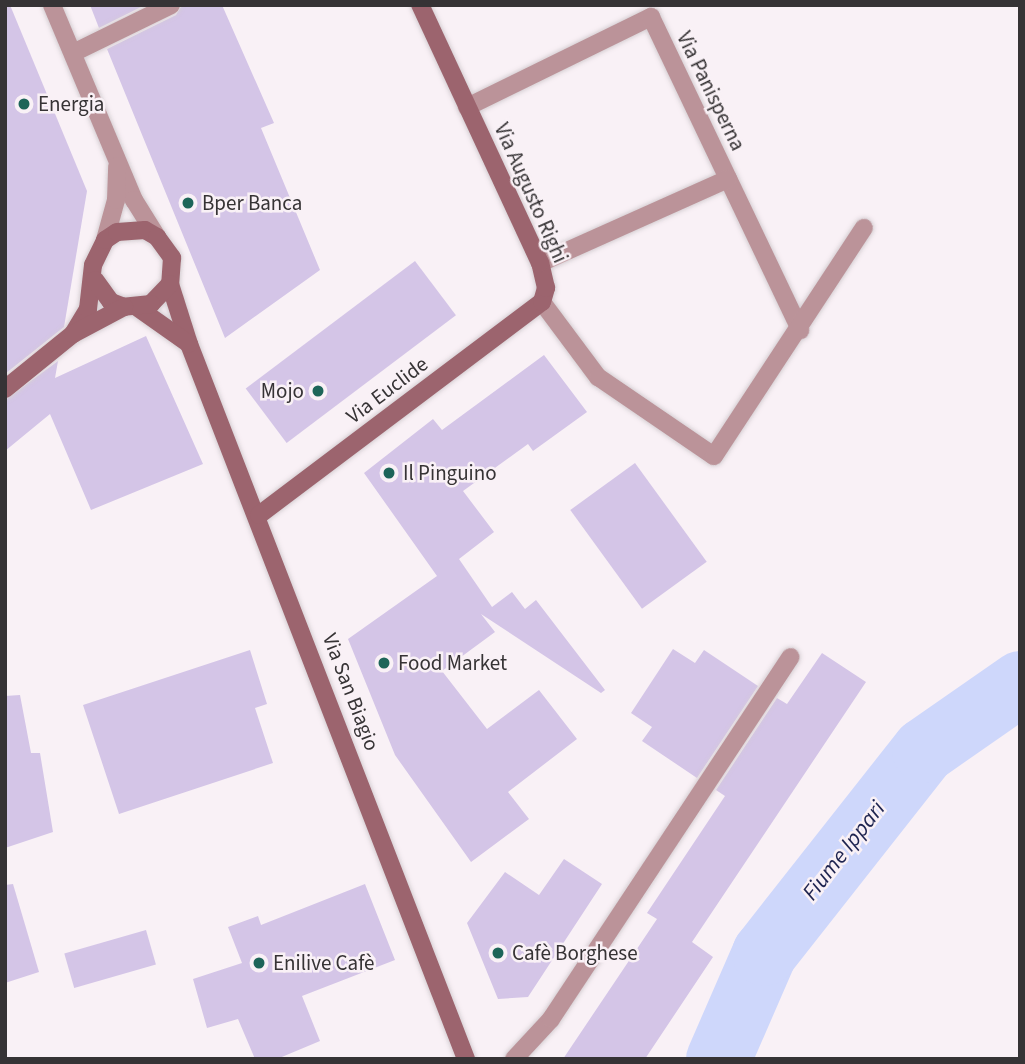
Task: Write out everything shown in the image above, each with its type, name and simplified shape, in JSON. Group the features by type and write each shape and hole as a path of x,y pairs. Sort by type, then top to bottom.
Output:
{"main road":[{"name":"Via Augusto Righi","path":"420,5 540,263 546,288 542,302"},
{"path":"5,388 73,334 131,308 152,304 170,284 172,258 157,237 131,229 105,240 93,265 95,280 88,309 73,334"},
{"path":"95,280 111,302 131,308 189,344"},
{"name":"Via San Biagio","path":"170,284 189,344 259,515 466,1059"},
{"name":"Via Euclide","path":"259,515 542,302"}],"street":[{"path":"52,5 117,159 157,237"},
{"path":"73,53 171,5"},
{"name":"Via Panisperna","path":"467,107 651,17 800,330"},
{"path":"105,240 116,200 117,159"},
{"path":"540,263 728,179"},
{"path":"542,302 598,377 714,456 800,330 864,228"},
{"path":"514,1059 551,1019 791,656"}],"building":[{"path":"5,5 10,5 87,191 64,327 5,374"},
{"path":"90,5 145,5 99,28"},
{"path":"182,5 222,5 274,123 261,128 320,270 225,338 107,49 176,15"},
{"path":"415,261 456,315 287,443 246,389"},
{"path":"146,336 203,464 91,510 50,414 5,451 5,400 58,361 55,378"},
{"path":"544,355 587,412 533,451 528,444 463,491 494,532 459,559 492,607 512,592 525,609 536,600 605,690 601,693 481,614 495,632 442,671 487,729 539,690 577,739 508,792 529,819 471,862 395,755 348,639 437,576 364,473 433,419 442,430"},
{"path":"635,463 707,562 642,609 570,510"},
{"path":"673,649 695,663 704,650 758,686 697,778 642,741 652,727 631,713"},
{"path":"250,650 267,704 255,708 273,763 119,814 83,705"},
{"path":"822,653 866,682 692,942 713,957 645,1059 563,1059 657,919 647,913 725,796 716,790 777,698 787,704"},
{"path":"20,695 31,753 40,753 53,832 5,848 5,696"},
{"path":"564,859 602,884 528,997 498,999 467,923 505,872 539,895"},
{"path":"13,884 39,972 5,983 5,885"},
{"path":"365,884 395,960 302,996 320,1041 277,1059 255,1059 238,1019 207,1028 193,979 242,963 228,927 258,916 261,925"},
{"path":"146,930 156,965 74,988 64,953"}],"waterway":[{"name":"Fiume Ippari","path":"718,1059 764,953 924,750 1020,683"}],"place":[{"name":"Energia","path":"24,104"},
{"name":"Bper Banca","path":"188,203"},
{"name":"Mojo","path":"318,391"},
{"name":"Il Pinguino","path":"389,473"},
{"name":"Food Market","path":"384,663"},
{"name":"Cafè Borghese","path":"498,953"},
{"name":"Enilive Cafè","path":"259,963"}]}
